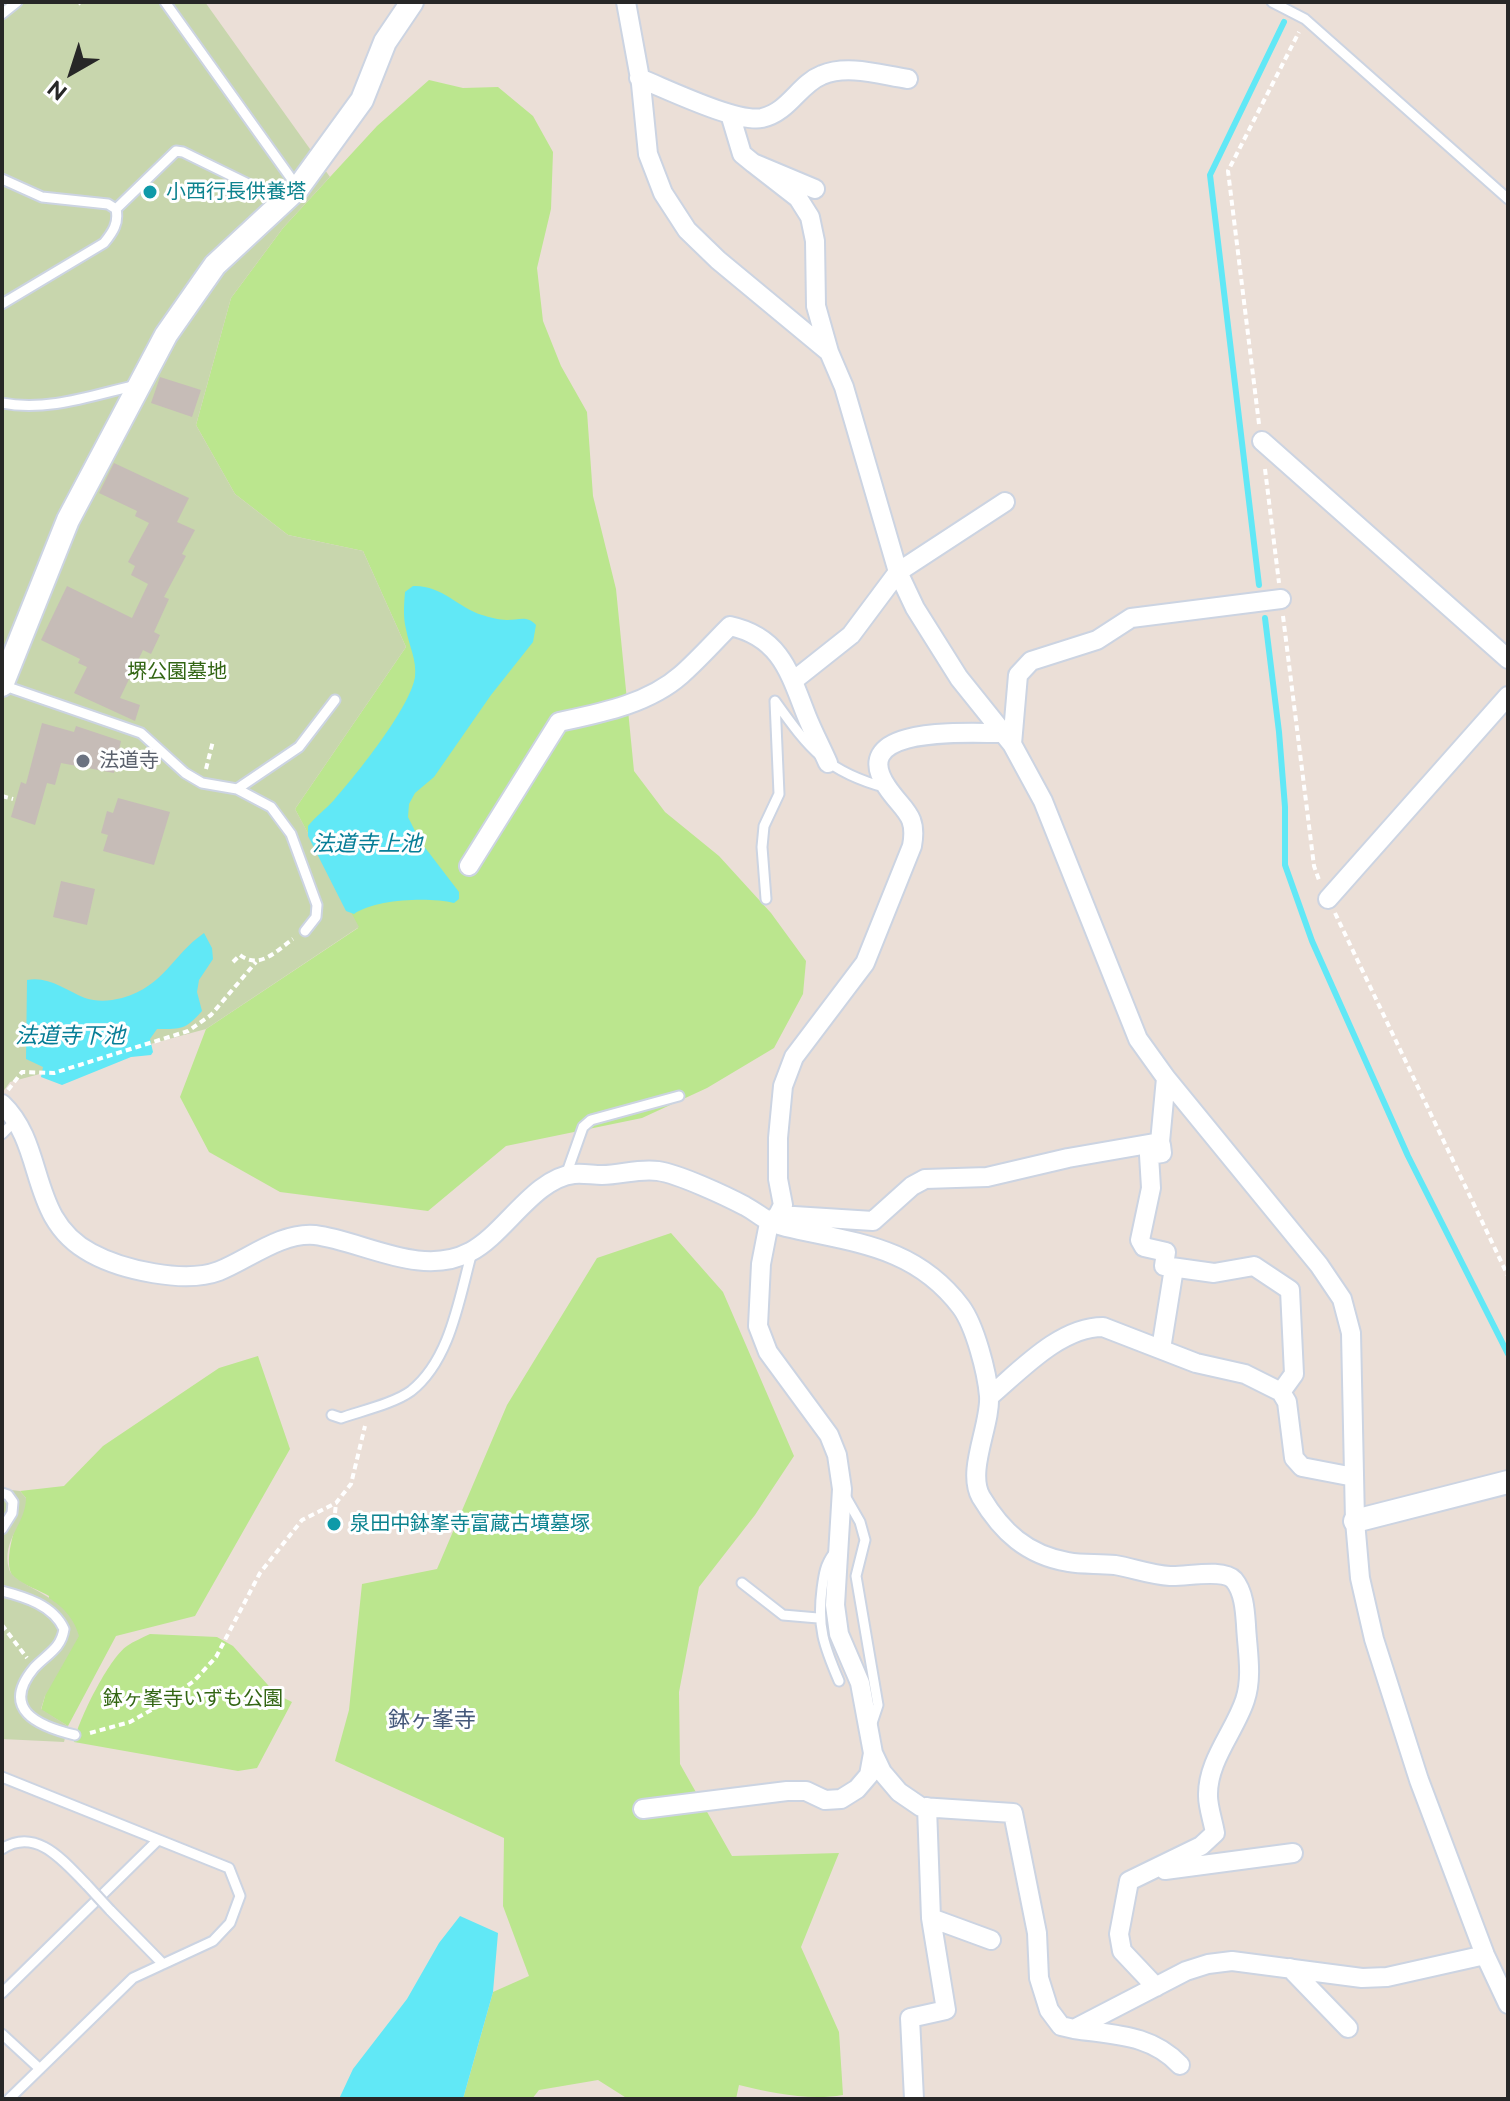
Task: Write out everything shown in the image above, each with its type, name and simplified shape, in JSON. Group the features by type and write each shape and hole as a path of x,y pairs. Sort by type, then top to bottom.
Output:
{"street":[{"path":"2,685 68,520 166,335 215,265 291,195 362,100 385,42 412,2"},
{"path":"626,2 648,154 663,193 687,230 718,260 829,352"},
{"path":"639,78 737,117 761,118 781,111 820,75 846,70 908,79"},
{"path":"730,114 742,154 798,198 810,217 815,241 816,306 829,352 844,387 898,572 915,608 959,678 1008,738 1043,801 1138,1039 1166,1078 1319,1265 1342,1299 1351,1333 1355,1521 1360,1578 1374,1639 1419,1780 1485,1955 1508,2004"},
{"path":"753,163 815,189"},
{"path":"1262,441 1508,659"},
{"path":"793,681 851,635 898,572 1005,502"},
{"path":"1008,738 1018,675 1031,661 1097,640 1131,618 1281,599"},
{"path":"469,866 559,722 604,712 648,696 679,677 730,626 745,629 765,640 783,660 828,763"},
{"path":"1328,899 1508,696"},
{"path":"1008,738 921,734 899,739 886,749 879,760 879,773 887,788 910,815 915,829 912,846 865,963 794,1057 783,1086 778,1138 778,1179 783,1205 773,1219 761,1264 758,1326 768,1352 829,1435 837,1455 842,1489 836,1551 835,1605 839,1634 860,1683 873,1753 882,1772 899,1792 921,1807 1013,1813 1037,1933 1039,1978 1049,2010 1061,2026 1148,2042 1166,2050 1180,2065"},
{"path":"1166,1078 1160,1142 1162,1153 1149,1155 1151,1188 1140,1240 1144,1247 1166,1252 1164,1266 1214,1273 1254,1266 1290,1290 1294,1374 1281,1392"},
{"path":"2,1101 9,1128 23,1133 47,1207 54,1219 85,1250 136,1271 186,1275 213,1273 290,1238 313,1235 415,1260 442,1261 472,1252 556,1179 642,1170 663,1171 773,1219 892,1251 916,1265 954,1298 974,1327 989,1397 976,1479 979,1493 1011,1535 1026,1550 1068,1562 1109,1564 1168,1576 1224,1574 1234,1581 1245,1606 1249,1670 1246,1698 1214,1767 1208,1795 1215,1833 1201,1846 1129,1881 1119,1934 1122,1951 1156,1987"},
{"path":"773,1219 873,1221 912,1186 925,1179 987,1177 1068,1158 1160,1142"},
{"path":"1161,1349 1174,1268"},
{"path":"989,1397 1060,1340 1091,1327 1103,1327 1196,1363 1245,1374 1281,1392 1287,1402 1294,1458 1302,1467 1354,1477"},
{"path":"1355,1521 1508,1482"},
{"path":"643,1809 787,1791 806,1791 825,1800 841,1799 857,1789 869,1775 873,1753"},
{"path":"914,2099 910,2018 946,2010 931,1918 927,1807"},
{"path":"1144,1873 1293,1853"},
{"path":"931,1918 991,1940"},
{"path":"1074,2029 1186,1971 1208,1964 1232,1961 1362,1978 1387,1977 1485,1955"},
{"path":"1290,1968 1348,2028"}],"lane":[{"path":"2,14 17,2"},
{"path":"165,2 291,195"},
{"path":"1272,2 1305,19 1508,199"},
{"path":"116,209 176,151 291,195"},
{"path":"2,179 42,197 108,204 116,209 118,219 104,243 2,304"},
{"path":"2,403 23,407 53,405 140,384"},
{"path":"2,685 141,733 185,773 202,783 237,789 271,807 291,834 317,905 316,917 305,931"},
{"path":"237,789 299,747 335,700"},
{"path":"766,899 762,847 764,826 779,794 775,701 806,745 828,763 864,782 887,788"},
{"path":"566,1176 583,1127 591,1120 679,1096"},
{"path":"332,1415 341,1418 409,1392 428,1373 446,1343 472,1252"},
{"path":"842,1489 860,1522 865,1540 856,1576 878,1705 869,1733"},
{"path":"2,1493 13,1502 12,1513 2,1529"},
{"path":"836,1551 826,1564 818,1618 827,1653 839,1681"},
{"path":"742,1583 783,1615 818,1618"},
{"path":"2,1591 27,1597 51,1612 64,1629 59,1646 24,1681 17,1700 30,1718 75,1735"},
{"path":"2,1787 7,1779 229,1868 240,1896 230,1923 213,1941 133,1978 9,2099"},
{"path":"2,1993 6,1981 158,1840"},
{"path":"2,1849 25,1842 41,1844 56,1854 163,1964"},
{"path":"2,2034 40,2069"}],"path":[{"path":"1305,19 1228,171 1314,866 1508,1276"},
{"path":"202,783 213,741"},
{"path":"2,796 13,799"},
{"path":"233,962 240,955 256,962 270,957 305,931"},
{"path":"2,1101 22,1072 54,1073 188,1031 211,1015 256,962"},
{"path":"75,1735 100,1732 130,1722 194,1681 216,1657 260,1573 302,1520 336,1503 351,1484 370,1408"},
{"path":"335,1513 336,1503"},
{"path":"2,1625 35,1667"}],"green space":[{"name":"堺公園墓地","path":"2,2 205,2 330,177 283,228 231,298 196,425 235,494 288,535 363,551 406,647 295,809 359,927 206,1029 10,1082 2,1093"},
{"path":"429,80 463,88 498,87 533,116 553,152 551,209 537,268 543,321 561,366 587,412 593,496 616,589 634,771 665,812 719,856 771,913 806,961 803,994 774,1048 707,1088 642,1118 506,1146 428,1211 280,1192 209,1152 180,1097 206,1029 358,928 295,809 406,647 363,551 288,535 235,494 196,425 231,298 283,228 377,126"},
{"path":"671,1233 723,1292 794,1456 755,1515 699,1587 679,1692 680,1764 732,1856 839,1853 801,1947 839,2032 843,2095 804,2097 739,2085 736,2099 628,2099 598,2080 539,2090 532,2099 463,2099 493,1992 529,1976 503,1906 504,1838 335,1761 349,1710 362,1584 437,1569 507,1405 597,1258"},
{"path":"258,1356 290,1449 195,1616 116,1636 68,1726 41,1710 45,1696 49,1596 14,1578 10,1571 12,1539 26,1498 20,1491 64,1486 103,1446 219,1368"},
{"path":"2,1489 20,1491 26,1498 8,1549 9,1569 13,1576 64,1610 79,1636 45,1696 41,1709 68,1726 64,1742 2,1739"},
{"name":"鉢ヶ峯寺いずも公園","path":"150,1634 217,1637 233,1646 276,1694 292,1702 257,1768 238,1771 74,1742 88,1706 112,1663 127,1646"}],"water":[{"name":"法道寺上池","path":"413,586 432,589 482,615 504,620 529,620 536,625 533,642 491,695 434,777 415,793 409,804 408,817 420,841 459,892 459,899 454,903 431,900 389,902 354,914 346,911 308,836 308,826 368,758 393,723 411,690 415,665 404,606 405,592"},
{"name":"法道寺下池","path":"204,933 212,948 213,959 199,980 197,992 202,1011 182,1027 157,1029 150,1039 151,1055 131,1057 62,1085 41,1077 43,1067 26,1059 27,980 50,982 90,999 104,1001 122,998 149,986"},
{"path":"460,1916 498,1933 493,1992 463,2099 339,2099 353,2069 407,1999 439,1943"}],"building":[{"path":"160,377 201,390 192,417 151,403"},
{"path":"114,463 189,498 177,522 195,530 182,554 186,556 164,597 169,599 154,632 160,635 151,654 143,650 120,698 140,705 135,721 74,693 87,667 78,663 80,659 41,640 67,586 132,618 148,584 131,575 135,566 128,562 149,523 135,516 137,511 99,493"},
{"path":"42,723 74,732 76,726 121,741 114,773 61,763 55,785 47,783 35,825 11,817 21,782 26,784"},
{"path":"118,798 170,812 154,865 103,851 108,835 101,833 107,811 113,813"},
{"path":"61,881 95,889 87,925 53,917"}],"waterway":[{"path":"1259,585 1210,175 1284,22"},
{"path":"1265,618 1279,732 1285,807 1285,865 1312,941 1408,1156 1508,1354"}],"place":[{"name":"小西行長供養塔","path":"150,192"},
{"name":"法道寺","path":"83,761"},
{"name":"泉田中鉢峯寺富蔵古墳墓塚","path":"334,1524"}],"district":[{"name":"鉢ヶ峯寺","path":"432,1720"}]}
